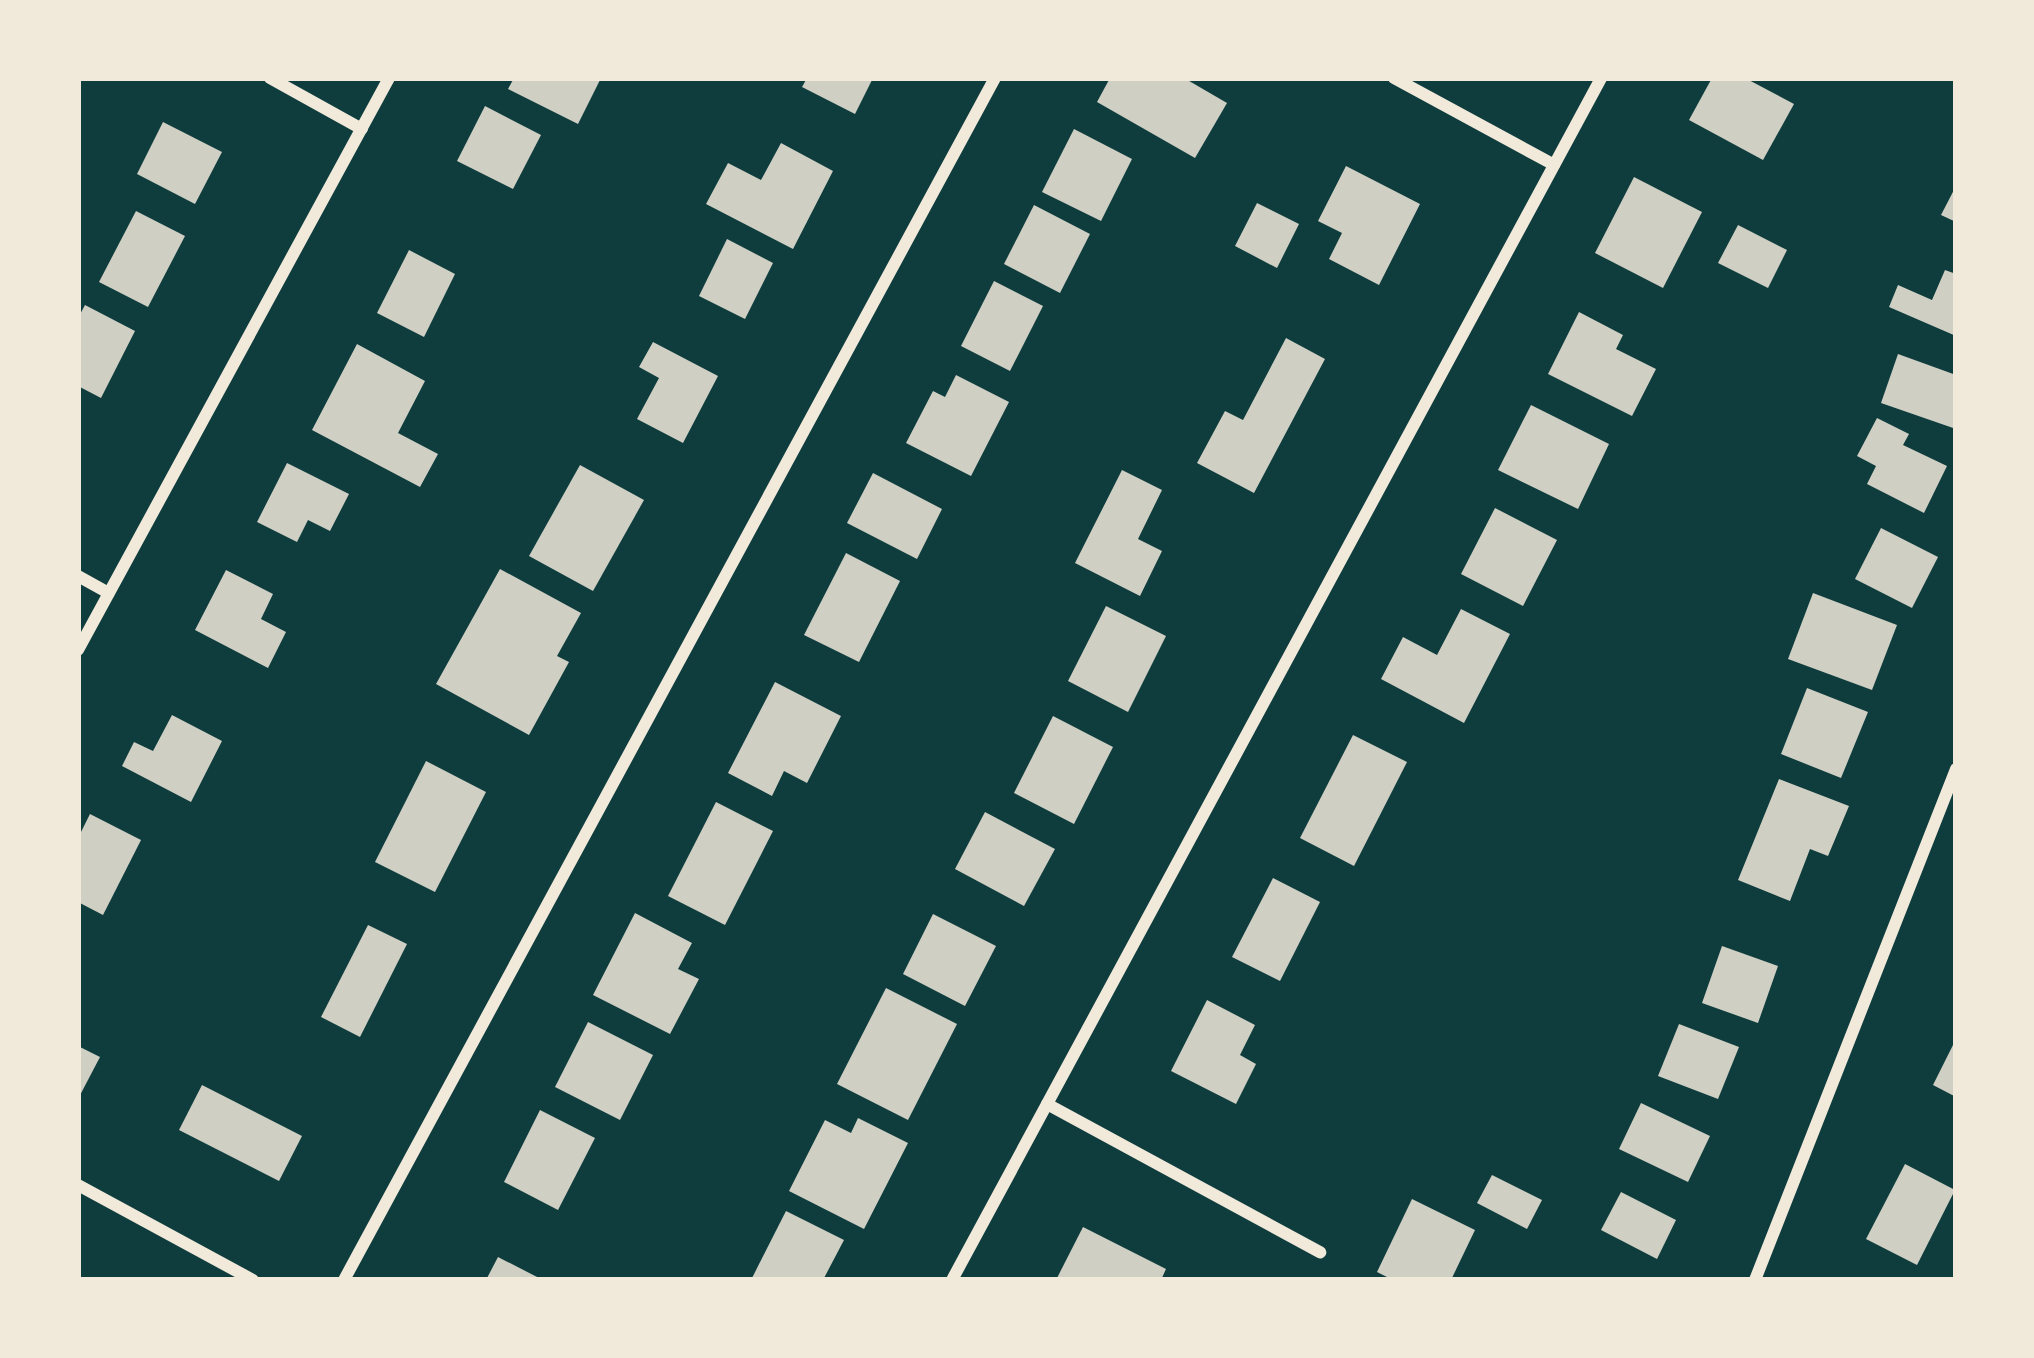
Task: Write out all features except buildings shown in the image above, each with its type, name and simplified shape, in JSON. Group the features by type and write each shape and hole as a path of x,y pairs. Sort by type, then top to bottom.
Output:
{"street":[{"path":"270,78 362,129"},
{"path":"78,650 389,78"},
{"path":"344,1280 995,78"},
{"path":"1394,78 1554,165"},
{"path":"952,1280 1601,78"},
{"path":"78,576 109,592"},
{"path":"1755,1280 1956,769"},
{"path":"1047,1104 1320,1252"},
{"path":"78,1185 253,1280"}]}
